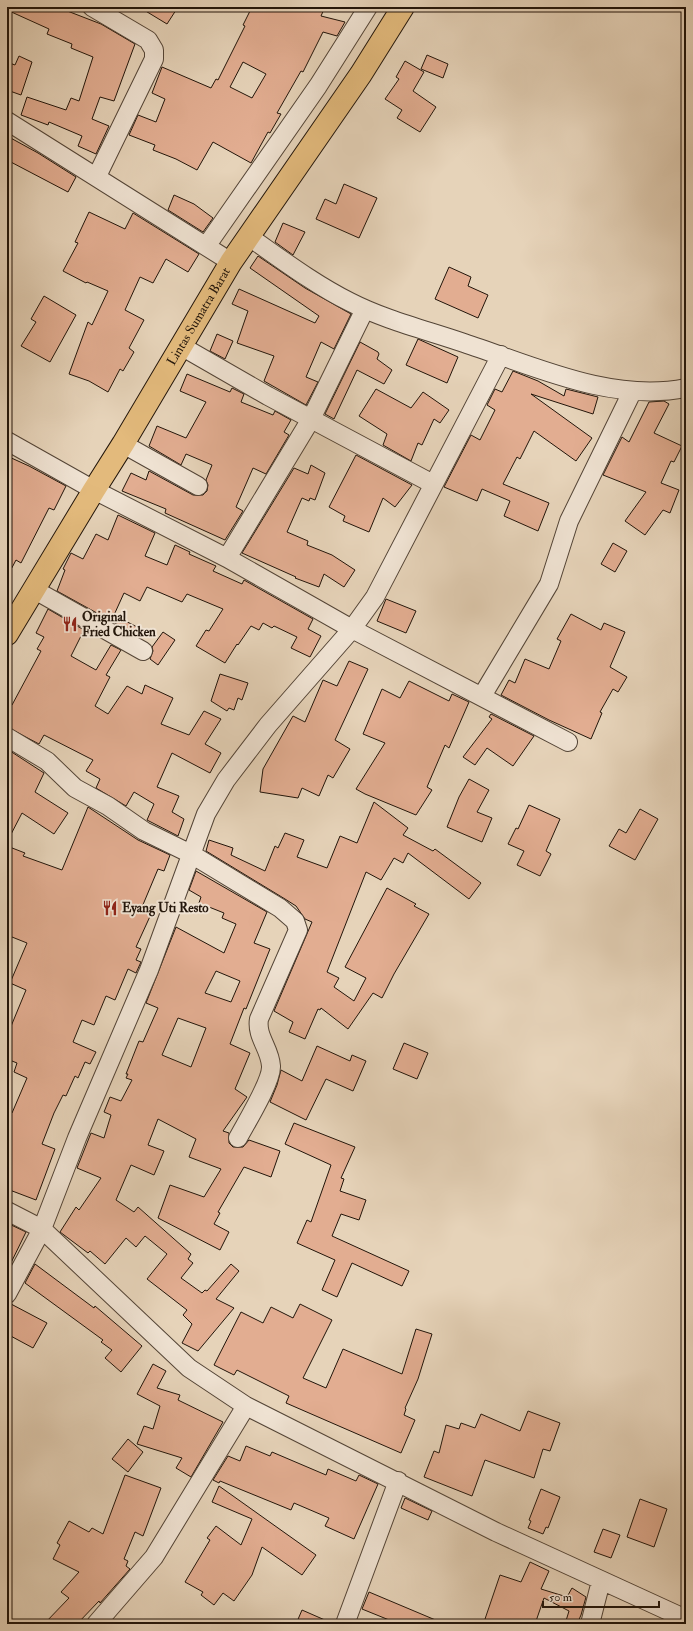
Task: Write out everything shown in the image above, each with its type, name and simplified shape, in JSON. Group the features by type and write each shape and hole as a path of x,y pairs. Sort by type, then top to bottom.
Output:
{"highway":[{"name":"Lintas Sumatra Barat","path":"7,634 33,589 123,444 231,262 361,74 403,7"}],"street":[{"path":"92,7 148,40 154,50 154,59 97,176"},
{"path":"207,245 318,86 368,7"},
{"path":"7,121 207,245 231,262"},
{"path":"248,236 321,286 365,309 590,385 632,392 674,391 686,388"},
{"path":"227,558 311,419 365,309"},
{"path":"181,346 311,419 433,484"},
{"path":"7,1294 42,1229 77,1138 149,970 206,814 226,780 268,725 352,629 375,597 501,355"},
{"path":"482,696 549,584 569,521 632,392"},
{"path":"7,441 94,490 227,558 352,629 568,742"},
{"path":"123,444 198,486"},
{"path":"33,589 143,651"},
{"path":"7,737 47,761 75,788 108,806 144,831 191,854 280,908 295,921 298,930 259,1019 258,1028 268,1051 271,1066 266,1083 238,1138"},
{"path":"7,1211 42,1229 189,1368 246,1406 398,1481 496,1532 686,1619"},
{"path":"96,1624 154,1557 246,1406"},
{"path":"345,1624 398,1481"},
{"path":"590,1624 601,1581"}],"building":[{"path":"7,7 57,7 101,24 135,44 114,101 100,97 92,119 109,126 96,154 78,146 82,136 49,122 48,125 21,115 27,97 66,110 71,98 79,101 93,57 71,48 72,44 47,34 49,29 7,10"},
{"path":"139,7 178,7 167,24"},
{"path":"252,7 325,7 321,16 345,22 337,36 323,32 303,72 301,71 277,113 281,114 270,133 268,132 251,163 213,142 197,170 176,159 153,150 155,145 129,135 138,115 156,122 165,99 152,93 162,67 211,88 216,79 218,80 245,26 243,25","holes":["243,62 266,74 252,98 230,87"]},
{"path":"427,55 448,64 443,78 421,69"},
{"path":"19,56 32,62 21,95 7,90 7,62 15,65"},
{"path":"405,61 424,72 413,91 436,107 420,132 397,118 402,110 385,99 399,79 396,77"},
{"path":"7,136 38,153 76,177 68,192 7,160"},
{"path":"344,184 377,198 359,238 316,219 325,199 336,204"},
{"path":"174,195 194,204 213,218 203,232 168,210"},
{"path":"89,212 125,229 133,213 199,254 188,272 166,259 153,283 140,277 125,310 144,320 129,348 134,352 123,371 120,369 108,392 89,381 69,374 88,322 92,325 108,291 87,282 86,283 63,271 78,243 75,242"},
{"path":"283,223 305,232 293,255 275,242"},
{"path":"258,256 305,288 351,314 334,349 321,342 306,377 318,382 306,405 264,381 274,356 237,343 248,311 232,304 239,289 315,323 319,316 250,268"},
{"path":"449,267 471,277 468,286 488,295 478,318 435,299"},
{"path":"44,296 76,315 50,362 21,346 36,322 31,319"},
{"path":"217,334 233,341 225,359 210,351"},
{"path":"418,339 458,357 447,383 406,365"},
{"path":"360,342 378,352 379,354 377,359 392,370 384,384 357,370 334,419 325,414"},
{"path":"513,371 538,381 564,396 566,389 598,397 593,414 531,394 592,438 576,461 534,431 520,459 517,457 503,484 549,503 538,531 504,516 510,501 482,489 477,501 444,487 471,435 480,440 495,410 487,405 495,389 502,392"},
{"path":"187,374 230,392 232,388 244,394 241,402 273,415 275,411 291,420 284,432 289,435 266,474 253,468 236,507 243,511 225,540 165,513 166,509 122,491 131,473 146,480 149,471 193,495 203,495 207,491 208,485 206,480 212,465 186,454 181,465 149,446 157,426 186,438 206,402 180,391"},
{"path":"376,389 411,408 423,392 449,410 440,423 434,419 422,445 418,443 411,461 383,445 387,434 359,416"},
{"path":"664,401 669,404 654,433 682,446 674,462 671,461 661,483 679,490 670,513 663,510 645,535 625,521 646,492 603,475 622,437 629,442 649,402"},
{"path":"356,455 412,485 395,507 383,498 369,532 343,521 345,516 329,507"},
{"path":"7,456 66,486 54,510 49,508 21,563 16,560 7,577"},
{"path":"311,465 325,473 315,500 310,498 309,501 302,498 287,532 308,541 307,545 332,555 355,570 344,587 324,574 319,587 295,578 296,577 242,553 294,468 308,474"},
{"path":"118,515 155,533 145,556 167,565 175,545 190,552 189,554 216,566 213,571 242,584 244,580 313,619 308,629 321,636 310,657 291,648 297,637 274,626 272,628 263,623 259,630 251,626 225,663 196,646 206,630 209,631 223,609 187,594 182,602 147,587 140,601 124,593 114,615 137,627 133,633 57,591 65,570 63,569 71,553 83,559 96,534 108,540"},
{"path":"613,543 627,551 615,572 601,564"},
{"path":"386,599 416,611 406,633 377,621"},
{"path":"48,609 84,630 71,656 96,670 111,645 121,650 106,675 110,677 95,706 108,714 127,686 142,694 145,685 173,698 161,724 189,735 204,711 221,719 205,744 221,753 210,773 172,753 157,787 179,796 172,812 184,819 178,836 147,820 154,804 134,792 126,806 96,788 100,779 86,771 93,760 44,735 39,744 7,727 7,703 12,705 41,651 37,649 44,637 36,633"},
{"path":"571,614 601,630 604,623 625,632 610,667 627,677 618,692 613,689 600,712 602,713 591,739 549,720 501,695 509,680 515,683 525,659 549,669 561,641 557,639"},
{"path":"163,632 175,640 158,665 150,659 153,651 152,647"},
{"path":"349,661 368,669 335,740 350,749 333,778 328,775 319,796 302,788 298,798 260,792 263,769 293,716 305,722 323,680 337,686"},
{"path":"220,674 248,683 242,700 238,698 234,710 229,708 227,711 211,701"},
{"path":"409,681 449,701 452,694 469,702 449,748 445,745 427,787 432,790 416,815 356,789 385,743 363,734 382,689 400,698"},
{"path":"491,714 534,736 513,766 487,748 475,765 463,757 492,719 489,717"},
{"path":"7,749 44,773 35,792 68,813 54,834 22,813 7,842"},
{"path":"469,779 489,790 477,812 492,818 482,842 447,827 459,797"},
{"path":"374,802 408,828 403,835 433,851 435,849 481,883 469,899 408,853 403,863 394,858 381,880 366,872 327,972 339,978 334,987 354,1001 366,978 345,967 387,888 416,904 414,906 429,914 394,974 382,998 373,993 348,1029 321,1008 320,1010 318,1009 305,1039 289,1032 293,1022 274,1011 312,922 305,919 296,906 206,851 209,840 233,848 231,855 265,871 275,846 278,848 285,833 304,840 297,857 327,868 340,836 357,843"},
{"path":"529,805 560,819 546,851 551,854 540,876 517,865 524,851 508,844 516,828 518,829"},
{"path":"88,807 138,840 170,855 164,871 158,869 142,907 152,912 136,947 141,949 136,960 141,962 136,973 128,969 115,1000 106,996 94,1025 82,1020 73,1042 96,1052 90,1064 85,1062 78,1078 75,1076 66,1096 63,1095 54,1113 42,1144 55,1149 36,1200 7,1189 7,1111 12,1113 27,1078 14,1072 17,1063 7,1059 7,1036 26,990 10,983 27,943 7,935 7,846 25,853 23,856 62,870"},
{"path":"640,809 658,819 635,860 609,846 619,829 626,833"},
{"path":"196,871 267,912 254,943 270,949 230,1044 250,1053 235,1089 247,1097 223,1131 229,1133 229,1143 233,1147 243,1147 249,1140 280,1151 271,1177 244,1167 218,1212 220,1213 214,1224 229,1232 220,1250 158,1218 170,1185 204,1197 221,1169 189,1157 196,1139 158,1119 148,1145 164,1151 154,1175 131,1165 116,1200 134,1212 138,1207 191,1254 188,1259 193,1263 181,1278 202,1293 205,1290 207,1291 231,1264 239,1271 216,1299 234,1308 198,1351 182,1343 192,1324 183,1315 187,1310 147,1279 167,1254 145,1236 136,1247 126,1238 105,1264 90,1251 88,1253 60,1232 76,1207 79,1210 101,1178 77,1168 91,1133 104,1138 111,1115 104,1112 110,1097 121,1101 132,1080 126,1078 128,1074 126,1074 139,1041 143,1042 158,1008 146,1003 176,927 224,953 236,924 222,918 224,913 199,903 201,897 189,890","holes":["216,971 240,981 231,1002 205,993","178,1018 206,1028 191,1067 162,1055"]},
{"path":"404,1043 428,1053 417,1079 393,1069"},
{"path":"317,1046 350,1061 352,1055 366,1061 353,1091 326,1079 306,1120 270,1102 281,1070 302,1081"},
{"path":"294,1123 355,1147 341,1178 344,1179 340,1191 366,1200 359,1220 341,1214 332,1236 409,1271 402,1286 352,1263 337,1297 322,1290 335,1260 297,1243 307,1220 311,1222 331,1165 285,1144"},
{"path":"7,1223 26,1232 7,1271"},
{"path":"35,1264 94,1308 95,1306 142,1346 121,1372 105,1358 112,1350 101,1342 103,1340 25,1283"},
{"path":"7,1304 11,1304 47,1323 33,1348 7,1334"},
{"path":"300,1304 332,1320 303,1378 326,1388 343,1349 402,1374 416,1329 432,1334 418,1379 405,1408 404,1415 415,1420 401,1453 286,1403 289,1396 237,1370 234,1375 214,1365 241,1312 263,1323 271,1307 293,1318"},
{"path":"153,1364 166,1371 157,1388 180,1395 178,1400 223,1422 191,1477 176,1468 182,1458 137,1444 144,1426 153,1429 160,1406 137,1394"},
{"path":"528,1411 560,1423 550,1451 543,1449 534,1478 485,1460 472,1496 424,1477 434,1451 439,1453 446,1425 459,1429 461,1423 475,1428 481,1414 520,1431"},
{"path":"128,1439 143,1452 128,1472 112,1459"},
{"path":"246,1446 270,1456 272,1452 326,1475 328,1469 356,1481 359,1475 378,1484 354,1539 325,1526 329,1518 294,1503 291,1510 220,1481 219,1483 213,1480 228,1456 240,1461"},
{"path":"125,1475 161,1488 143,1536 135,1532 124,1559 128,1561 126,1566 130,1569 100,1603 99,1601 77,1624 44,1624 69,1598 61,1592 79,1572 53,1559 60,1545 57,1543 69,1521 89,1532 92,1528 103,1534"},
{"path":"219,1486 316,1555 302,1575 262,1547 252,1575 234,1601 223,1593 214,1605 201,1595 203,1592 185,1582 210,1540 207,1538 216,1526 241,1545 252,1519 212,1502"},
{"path":"541,1489 560,1497 548,1528 546,1527 543,1534 528,1528 531,1521 529,1520"},
{"path":"405,1498 432,1511 428,1520 401,1508"},
{"path":"640,1499 667,1509 654,1547 627,1537"},
{"path":"603,1529 620,1535 611,1558 594,1552"},
{"path":"530,1562 549,1571 541,1589 567,1597 572,1588 586,1597 577,1624 565,1624 569,1611 544,1598 535,1624 499,1624 485,1619 500,1575 521,1582"},
{"path":"369,1592 445,1624 399,1624 362,1609"},
{"path":"302,1610 334,1624 296,1624"}],"place":[{"name":"Original Fried Chicken","path":"70,624"},
{"name":"Eyang Uti Resto","path":"110,908"}]}
